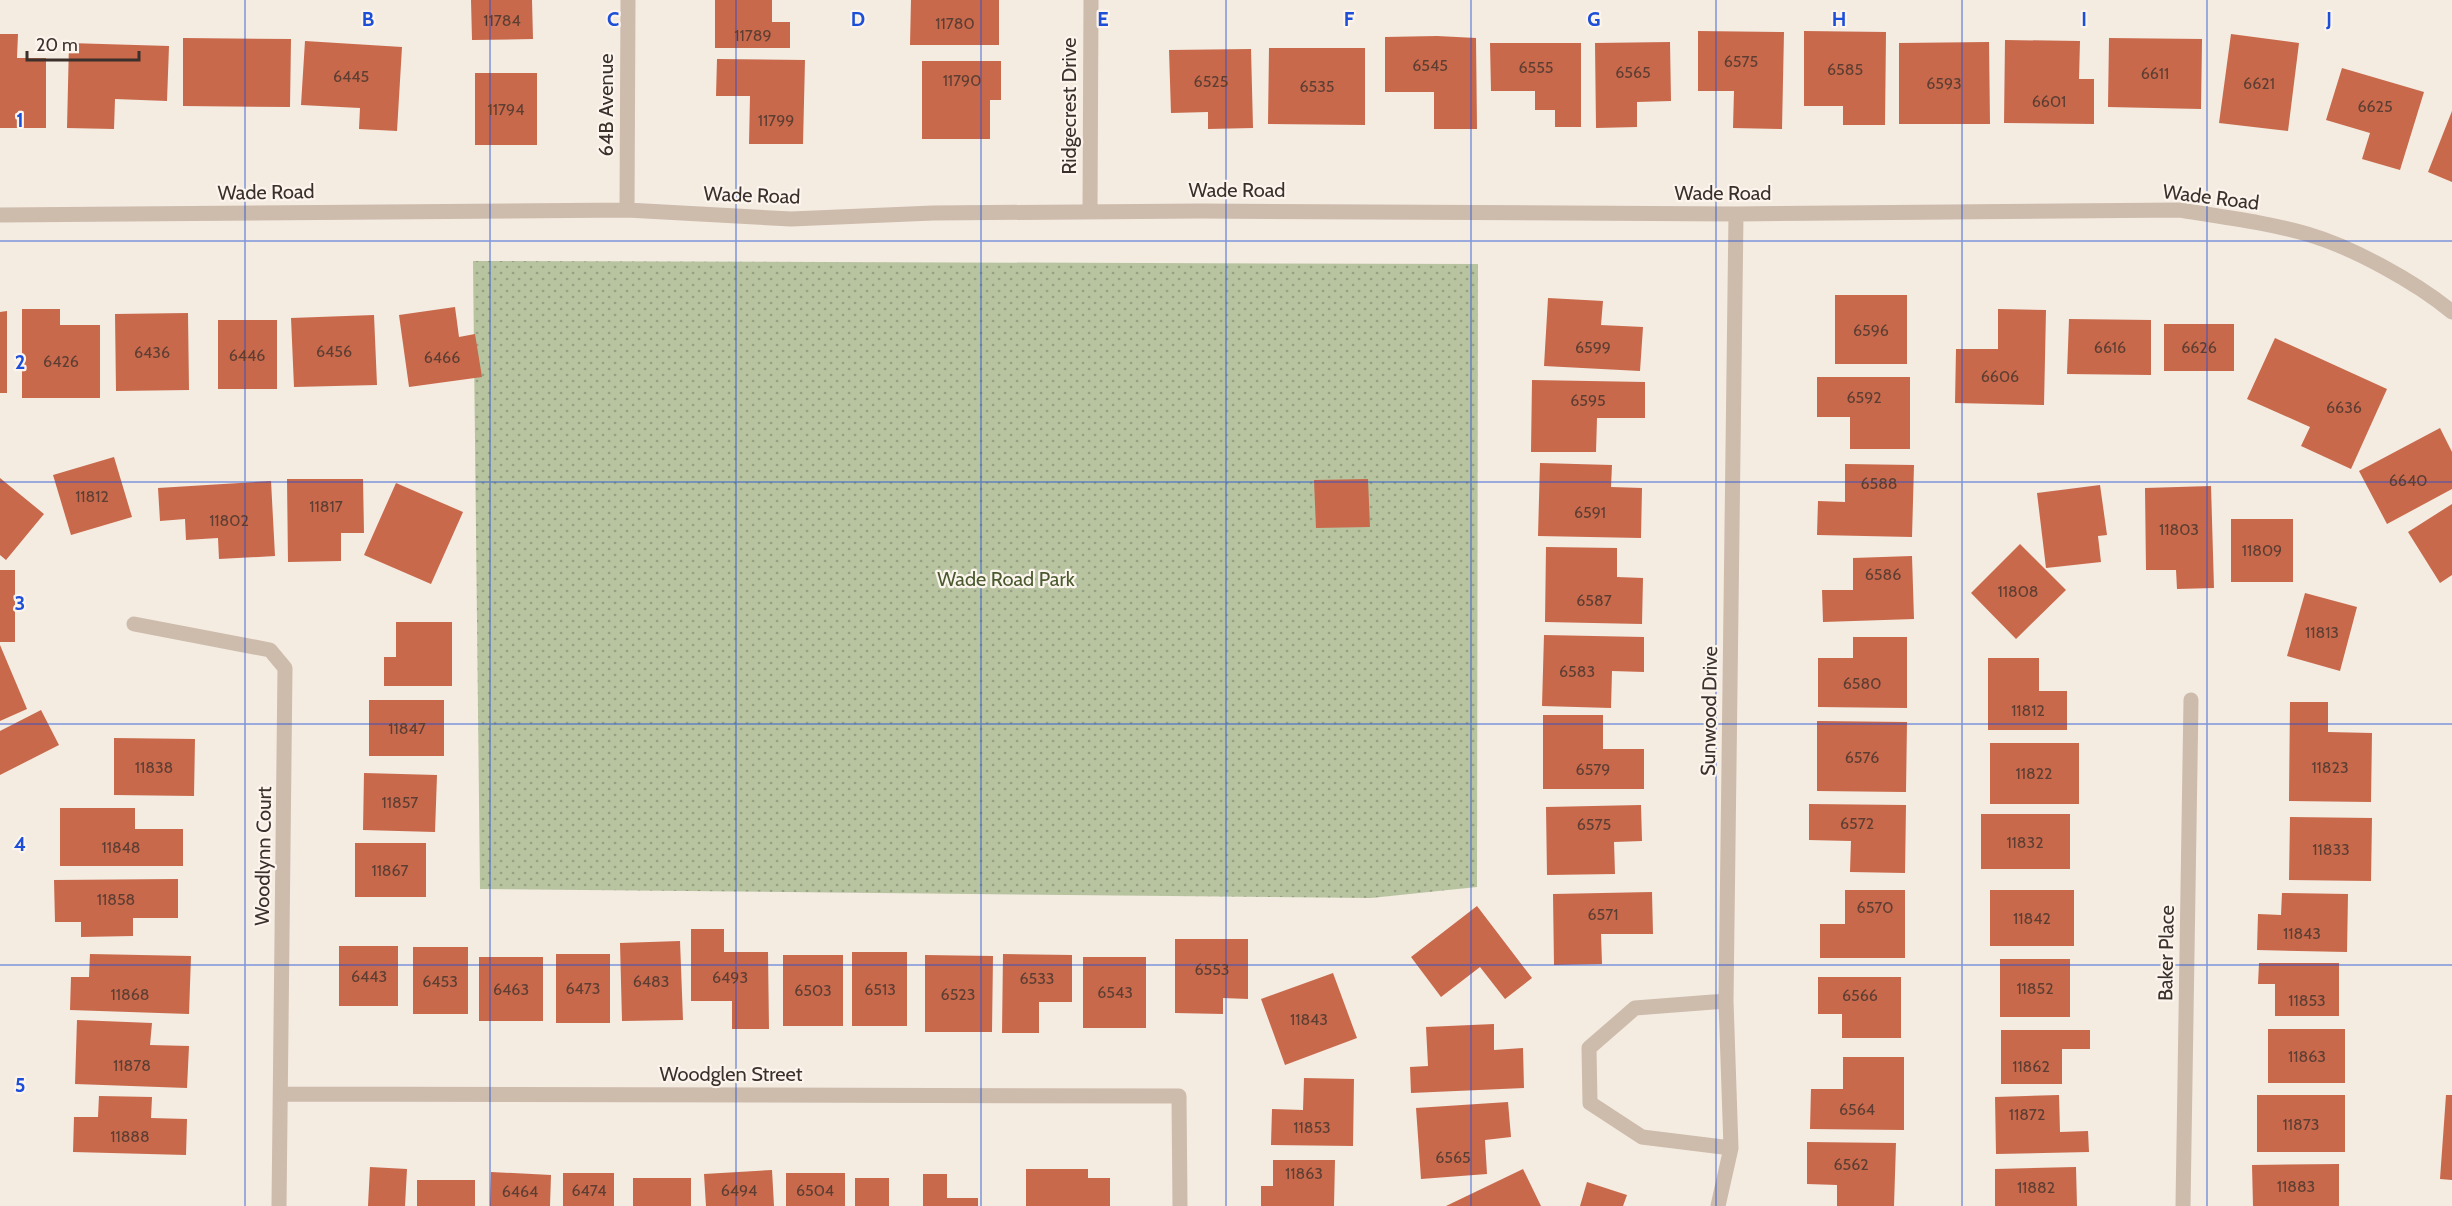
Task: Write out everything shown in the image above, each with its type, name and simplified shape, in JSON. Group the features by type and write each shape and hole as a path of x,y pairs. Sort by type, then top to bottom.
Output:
{"street":[{"name":"64B Avenue","path":"627,210 628,0"},
{"name":"Ridgecrest Drive","path":"1090,212 1091,0"},
{"name":"Wade Road","path":"0,215 627,210 791,219 933,213 1457,211 1736,214 2180,210 2249,221 2308,234 2378,264 2438,300 2452,312"},
{"name":"Sunwood Drive","path":"1718,1206 1731,1148 1726,1001 1736,214"},
{"name":"Woodlynn Court","path":"134,624 270,650 285,669 279,1206"},
{"name":"Baker Place","path":"2183,1206 2191,700"},
{"path":"1726,1001 1635,1008 1589,1048 1590,1103 1642,1137 1731,1148"},
{"name":"Woodglen Street","path":"282,1094 1179,1096 1180,1206"}],"green space":[{"name":"Wade Road Park","path":"473,261 1478,264 1477,887 1371,898 480,889"}],"building":[{"path":"471,0 532,0 533,39 472,40"},
{"path":"715,0 772,0 772,22 790,22 790,48 715,48"},
{"path":"911,0 999,0 999,45 910,45"},
{"path":"1698,31 1784,32 1782,129 1733,128 1734,91 1698,91"},
{"path":"1804,31 1886,32 1885,125 1843,125 1843,106 1804,106"},
{"path":"0,34 18,34 17,58 46,58 46,128 0,128"},
{"path":"2231,34 2299,43 2288,131 2219,123"},
{"path":"1385,37 1476,38 1477,129 1434,129 1434,92 1385,92"},
{"path":"183,38 291,39 290,107 183,106"},
{"path":"2109,38 2202,39 2201,109 2108,107"},
{"path":"2005,40 2080,41 2079,79 2094,79 2094,124 2004,123"},
{"path":"305,41 402,47 397,131 359,129 360,108 301,105"},
{"path":"1670,42 1671,101 1637,102 1637,127 1596,128 1595,43"},
{"path":"1989,42 1990,124 1899,124 1899,43"},
{"path":"69,43 169,46 167,101 115,99 114,129 67,128"},
{"path":"1490,43 1581,43 1581,127 1555,127 1555,110 1535,110 1535,91 1491,91"},
{"path":"1269,48 1365,48 1365,125 1268,124"},
{"path":"1251,49 1253,128 1208,129 1208,112 1171,113 1169,50"},
{"path":"717,59 805,60 803,144 749,144 750,96 716,96"},
{"path":"922,61 1001,61 1001,100 990,100 990,139 922,139"},
{"path":"2342,68 2424,92 2400,170 2362,159 2370,133 2326,120"},
{"path":"475,73 537,73 537,145 475,145"},
{"path":"2452,111 2452,182 2428,172"},
{"path":"1835,295 1907,295 1907,364 1835,364"},
{"path":"1548,298 1603,301 1601,325 1643,327 1640,371 1544,366"},
{"path":"455,307 459,337 475,334 482,377 409,387 399,315"},
{"path":"22,309 60,309 60,325 100,325 100,398 22,398"},
{"path":"1998,309 2046,310 2044,405 1955,403 1956,349 1998,349"},
{"path":"7,311 7,393 0,393 0,312"},
{"path":"188,313 189,390 116,391 115,314"},
{"path":"374,315 377,385 294,387 291,318"},
{"path":"2069,319 2151,320 2151,375 2067,374"},
{"path":"218,320 277,320 277,389 218,389"},
{"path":"2164,324 2234,324 2234,371 2164,371"},
{"path":"2275,338 2387,389 2351,469 2301,446 2310,427 2247,399"},
{"path":"1817,377 1910,377 1910,449 1850,449 1850,417 1817,417"},
{"path":"1532,380 1645,382 1645,418 1597,418 1596,452 1531,452"},
{"path":"2440,428 2452,452 2452,489 2387,524 2359,471"},
{"path":"114,457 132,517 71,535 53,475"},
{"path":"1540,463 1612,465 1611,487 1642,488 1641,538 1538,536"},
{"path":"1845,464 1914,465 1912,537 1817,535 1818,501 1845,502"},
{"path":"0,478 44,514 6,560 0,555"},
{"path":"287,479 363,479 364,533 341,533 341,561 288,562"},
{"path":"1368,479 1370,527 1316,528 1314,480"},
{"path":"271,481 275,556 219,559 218,538 186,540 185,519 160,521 158,488"},
{"path":"396,483 463,512 431,584 364,555"},
{"path":"2100,485 2107,535 2098,536 2101,562 2046,568 2037,493"},
{"path":"2211,486 2214,588 2177,589 2176,570 2146,570 2145,488"},
{"path":"2452,504 2452,575 2440,583 2408,532"},
{"path":"2231,519 2293,519 2293,582 2231,582"},
{"path":"2020,544 2066,590 2016,639 1971,593"},
{"path":"1546,547 1617,548 1617,577 1643,578 1642,624 1545,622"},
{"path":"1912,556 1914,619 1823,622 1822,590 1853,590 1853,558"},
{"path":"0,570 15,570 15,642 0,642"},
{"path":"2305,593 2357,607 2340,671 2287,656"},
{"path":"396,622 452,622 452,686 384,686 384,657 396,657"},
{"path":"1544,635 1644,637 1644,672 1612,671 1611,708 1542,706"},
{"path":"1853,637 1907,637 1907,708 1818,707 1818,658 1853,658"},
{"path":"0,645 27,709 0,721"},
{"path":"1988,658 2039,658 2039,691 2067,691 2067,730 1988,730"},
{"path":"369,700 444,700 444,756 369,756"},
{"path":"2290,702 2328,702 2328,732 2372,733 2371,802 2289,801"},
{"path":"41,710 59,745 0,775 0,731"},
{"path":"1543,715 1603,715 1603,749 1644,749 1644,789 1543,789"},
{"path":"1817,721 1907,722 1906,792 1817,791"},
{"path":"114,738 195,739 194,796 114,795"},
{"path":"1990,743 2079,743 2079,804 1990,804"},
{"path":"364,773 437,775 435,832 363,830"},
{"path":"1809,804 1906,805 1905,873 1850,872 1851,841 1809,840"},
{"path":"1641,805 1642,841 1614,842 1615,874 1547,875 1546,807"},
{"path":"60,808 135,808 135,829 183,829 183,866 60,866"},
{"path":"1981,814 2070,814 2070,869 1981,869"},
{"path":"2290,817 2372,818 2371,881 2289,880"},
{"path":"355,843 426,843 426,897 355,897"},
{"path":"178,879 178,918 133,918 133,936 81,937 81,922 55,922 54,880"},
{"path":"1845,890 1905,890 1905,958 1820,958 1820,924 1845,924"},
{"path":"1990,890 2074,890 2074,946 1990,946"},
{"path":"1652,892 1653,934 1601,934 1602,964 1554,965 1553,894"},
{"path":"2282,893 2348,894 2347,952 2257,950 2258,914 2281,915"},
{"path":"1477,906 1532,978 1505,999 1480,967 1441,997 1411,957"},
{"path":"691,929 724,929 724,952 768,952 769,1029 732,1029 732,1001 691,1001"},
{"path":"1175,939 1248,939 1248,999 1223,998 1223,1014 1175,1013"},
{"path":"680,941 683,1020 622,1021 620,943"},
{"path":"339,946 398,946 398,1006 339,1006"},
{"path":"413,947 468,947 468,1014 413,1014"},
{"path":"852,952 907,952 907,1026 852,1026"},
{"path":"90,954 191,956 189,1014 70,1010 71,977 89,977"},
{"path":"556,954 610,954 610,1023 556,1023"},
{"path":"1003,954 1072,955 1072,1002 1039,1002 1039,1033 1002,1033"},
{"path":"783,955 843,955 843,1026 783,1026"},
{"path":"925,955 993,956 992,1032 925,1032"},
{"path":"479,957 543,957 543,1021 479,1021"},
{"path":"1083,957 1146,957 1146,1028 1083,1028"},
{"path":"2000,959 2070,959 2070,1017 2000,1017"},
{"path":"2259,963 2339,963 2339,1016 2275,1016 2275,984 2258,984"},
{"path":"1333,973 1357,1038 1285,1065 1261,999"},
{"path":"1818,977 1901,977 1901,1038 1842,1038 1842,1014 1818,1014"},
{"path":"77,1020 152,1023 150,1045 189,1046 187,1088 75,1084"},
{"path":"1494,1024 1494,1050 1523,1048 1524,1088 1411,1093 1410,1067 1428,1066 1426,1027"},
{"path":"2268,1029 2345,1029 2345,1083 2268,1083"},
{"path":"2001,1030 2090,1030 2090,1049 2062,1049 2062,1084 2001,1084"},
{"path":"1843,1057 1904,1057 1904,1130 1810,1129 1811,1089 1843,1089"},
{"path":"1304,1078 1354,1079 1353,1146 1271,1145 1272,1109 1303,1110"},
{"path":"2059,1095 2060,1132 2088,1131 2089,1152 1996,1154 1995,1097"},
{"path":"2257,1095 2345,1095 2345,1152 2257,1152"},
{"path":"2446,1095 2452,1095 2452,1180 2440,1179"},
{"path":"99,1096 152,1097 151,1118 187,1119 186,1155 73,1152 74,1117 98,1117"},
{"path":"1508,1102 1511,1137 1485,1140 1487,1174 1421,1179 1416,1108"},
{"path":"1807,1142 1896,1143 1894,1206 1837,1206 1837,1185 1807,1184"},
{"path":"1273,1160 1335,1160 1334,1206 1261,1206 1261,1186 1273,1186"},
{"path":"2339,1164 2339,1206 2253,1206 2252,1165"},
{"path":"370,1167 407,1169 405,1206 368,1206"},
{"path":"2076,1167 2077,1206 1995,1206 1995,1169"},
{"path":"1026,1169 1088,1169 1088,1178 1110,1178 1110,1206 1026,1206"},
{"path":"1523,1169 1541,1206 1446,1206"},
{"path":"772,1170 774,1206 706,1206 704,1174"},
{"path":"491,1172 551,1175 550,1206 490,1206"},
{"path":"563,1173 614,1173 614,1206 563,1206"},
{"path":"786,1173 845,1173 845,1206 786,1206"},
{"path":"923,1174 947,1174 947,1198 978,1198 978,1206 923,1206"},
{"path":"633,1178 691,1178 691,1206 633,1206"},
{"path":"855,1178 889,1178 889,1206 855,1206"},
{"path":"417,1180 475,1180 475,1206 417,1206"},
{"path":"1587,1182 1627,1195 1623,1206 1580,1206"}]}
